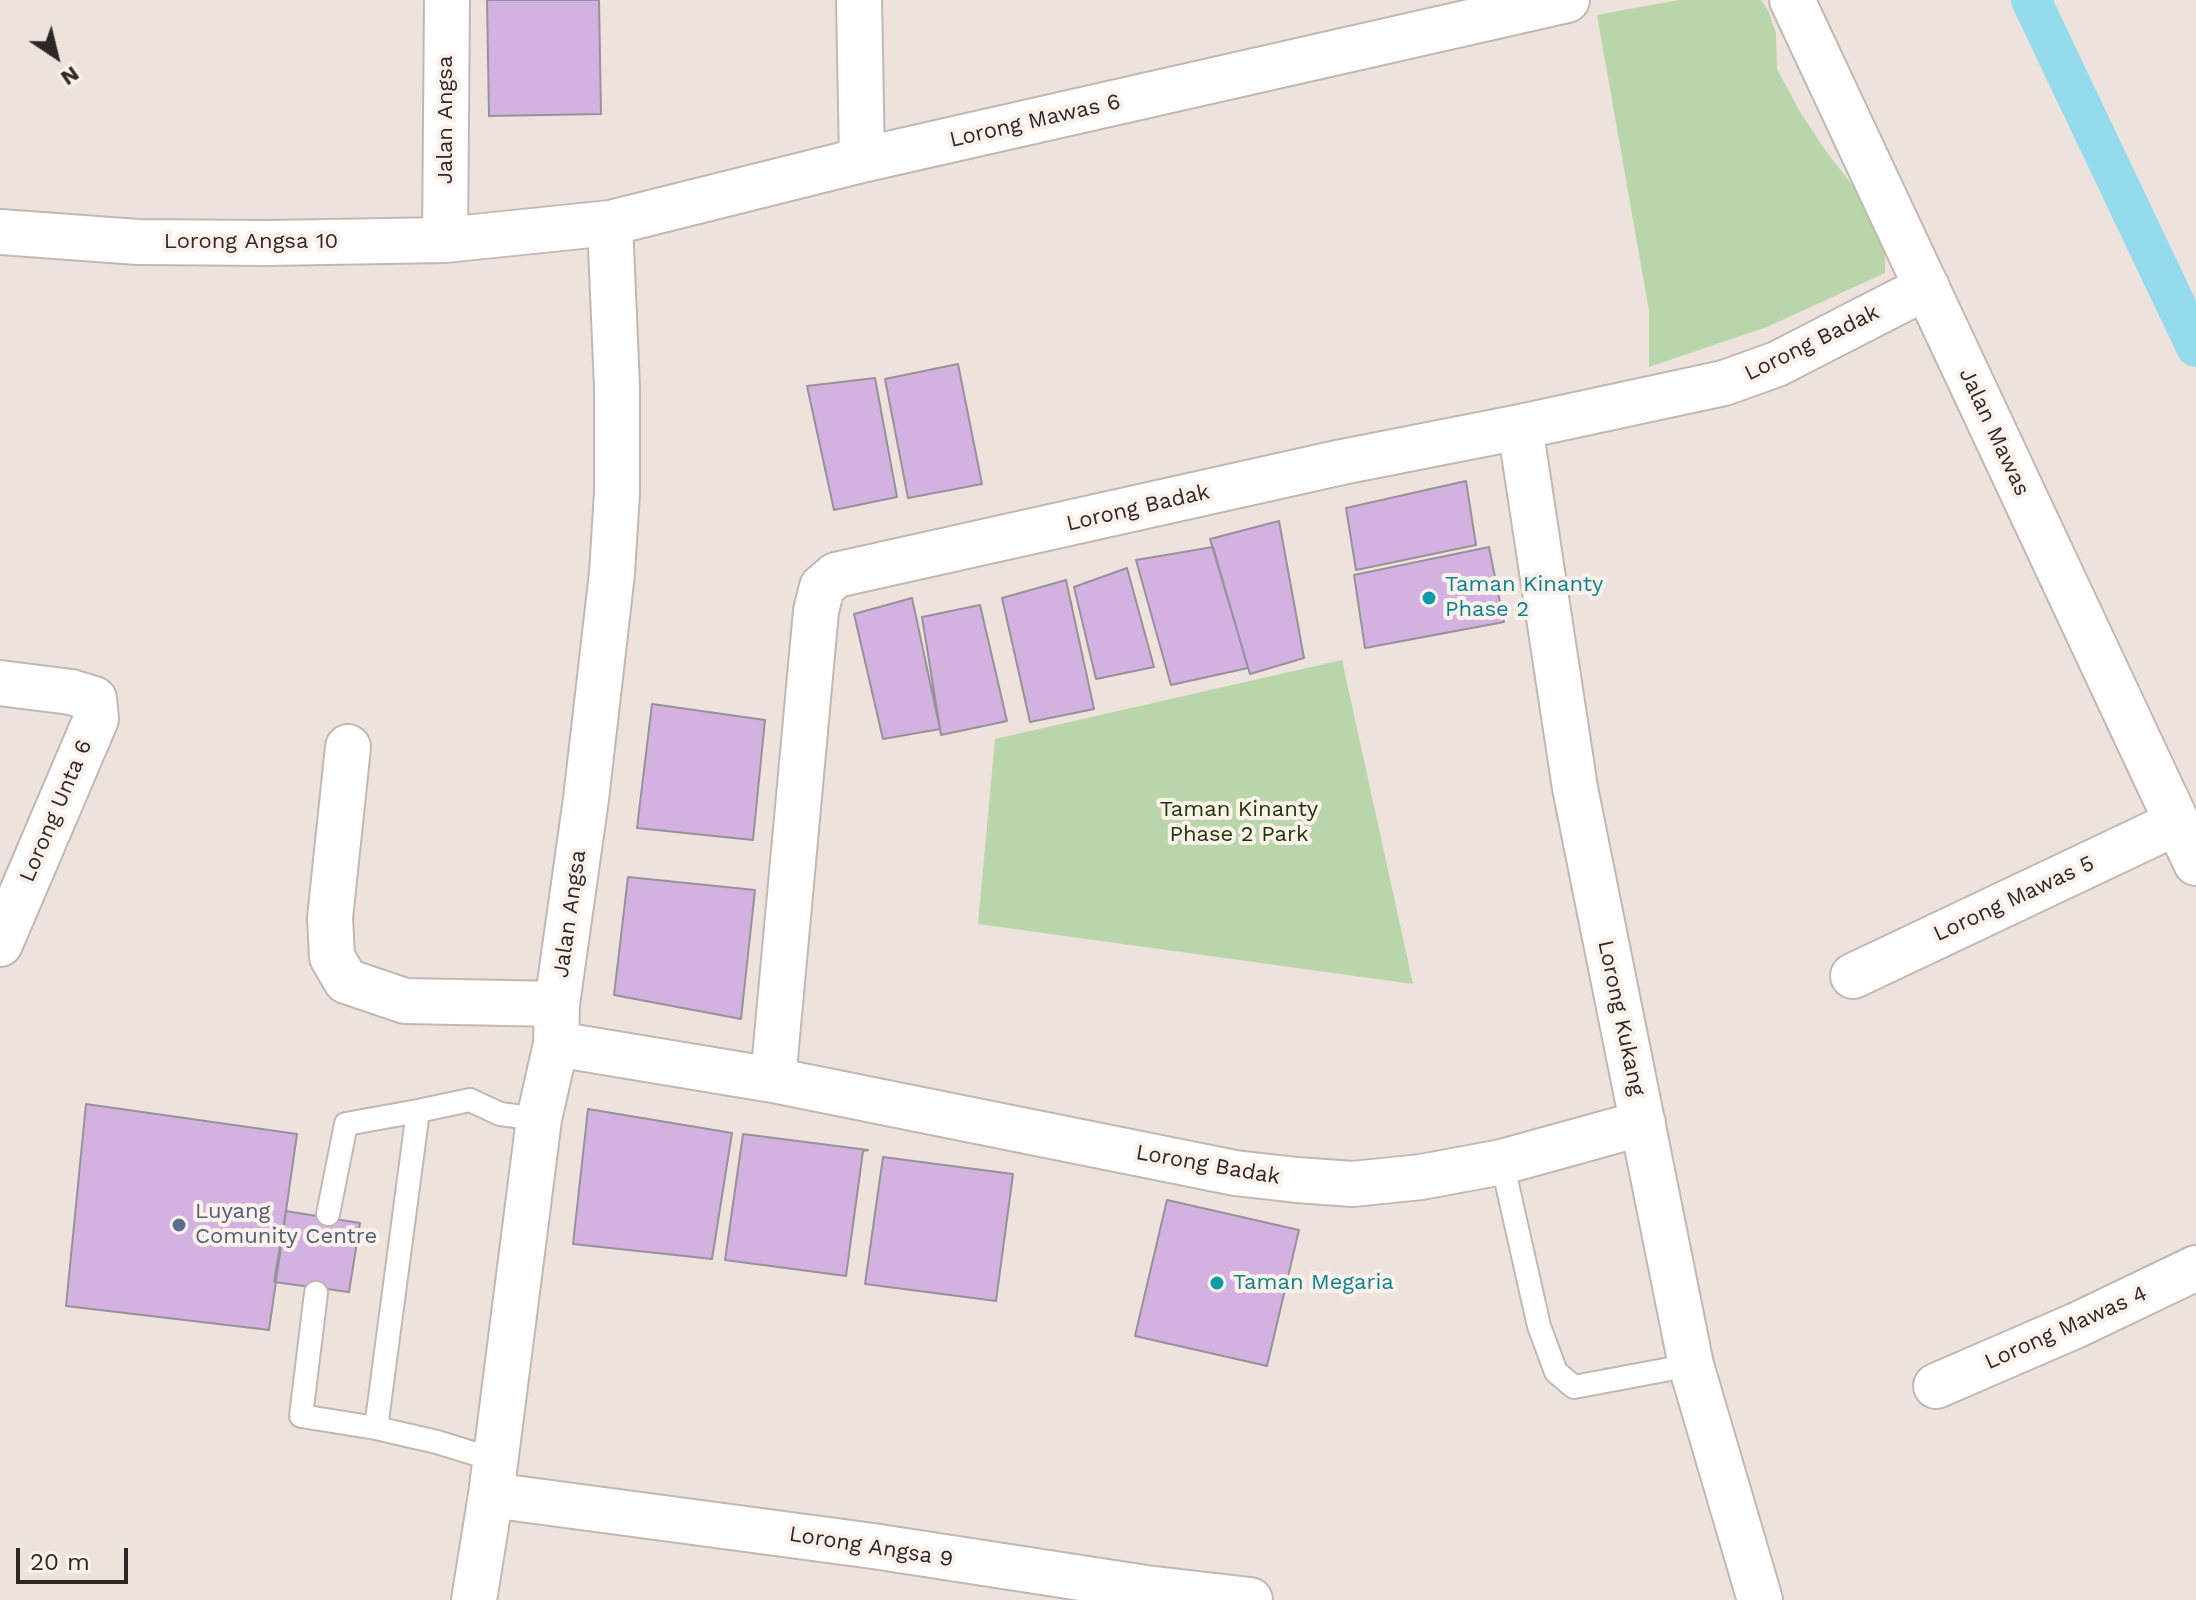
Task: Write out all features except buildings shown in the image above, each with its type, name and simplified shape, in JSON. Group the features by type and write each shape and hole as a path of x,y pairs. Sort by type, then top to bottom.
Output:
{"street":[{"name":"Jalan Angsa","path":"445,240 447,0"},
{"path":"859,0 862,160"},
{"name":"Lorong Mawas 6","path":"503,236 610,223 862,160 1567,0"},
{"name":"Jalan Mawas","path":"1792,0 2196,863"},
{"name":"Jalan Angsa","path":"474,1600 539,1119 556,1024 612,573 617,493 617,387 610,223"},
{"name":"Lorong Angsa 10","path":"0,232 138,242 268,243 503,236"},
{"name":"Lorong Badak","path":"773,1080 816,611 822,587 836,575 1328,465 1724,383 1777,364 1927,287"},
{"name":"Lorong Kukang","path":"1520,427 1575,788 1691,1365 1760,1600"},
{"name":"Lorong Unta 6","path":"0,683 71,692 94,699 96,719 0,944"},
{"name":"Lorong Badak","path":"348,747 330,918 332,957 346,981 405,1001 556,1024 773,1080 1235,1173 1297,1180 1353,1184 1421,1177 1502,1162 1643,1123"},
{"name":"Lorong Mawas 5","path":"1853,976 2176,823"},
{"name":"Lorong Mawas 4","path":"1936,1386 2077,1325 2196,1268"},
{"name":"Lorong Angsa 9","path":"493,1477 873,1546 1146,1588 1250,1600"}],"lane":[{"path":"328,1214 346,1124 470,1100 500,1114 539,1119"},
{"path":"376,1428 418,1111"},
{"path":"1502,1162 1539,1326 1556,1372 1574,1387 1691,1365"},
{"path":"316,1293 301,1416 376,1428 493,1477"}],"green space":[{"path":"1679,0 1761,0 1776,33 1777,69 1825,150 1865,201 1885,248 1885,273 1767,327 1649,367 1649,311 1597,15"},
{"name":"Taman Kinanty Phase 2 Park","path":"1342,660 1413,984 978,924 995,739"}],"waterway":[{"path":"2031,0 2196,347"}],"place":[{"name":"Taman Kinanty Phase 2","path":"1429,598"},
{"name":"Luyang Comunity Centre","path":"179,1225"},
{"name":"Taman Megaria","path":"1217,1283"}]}
